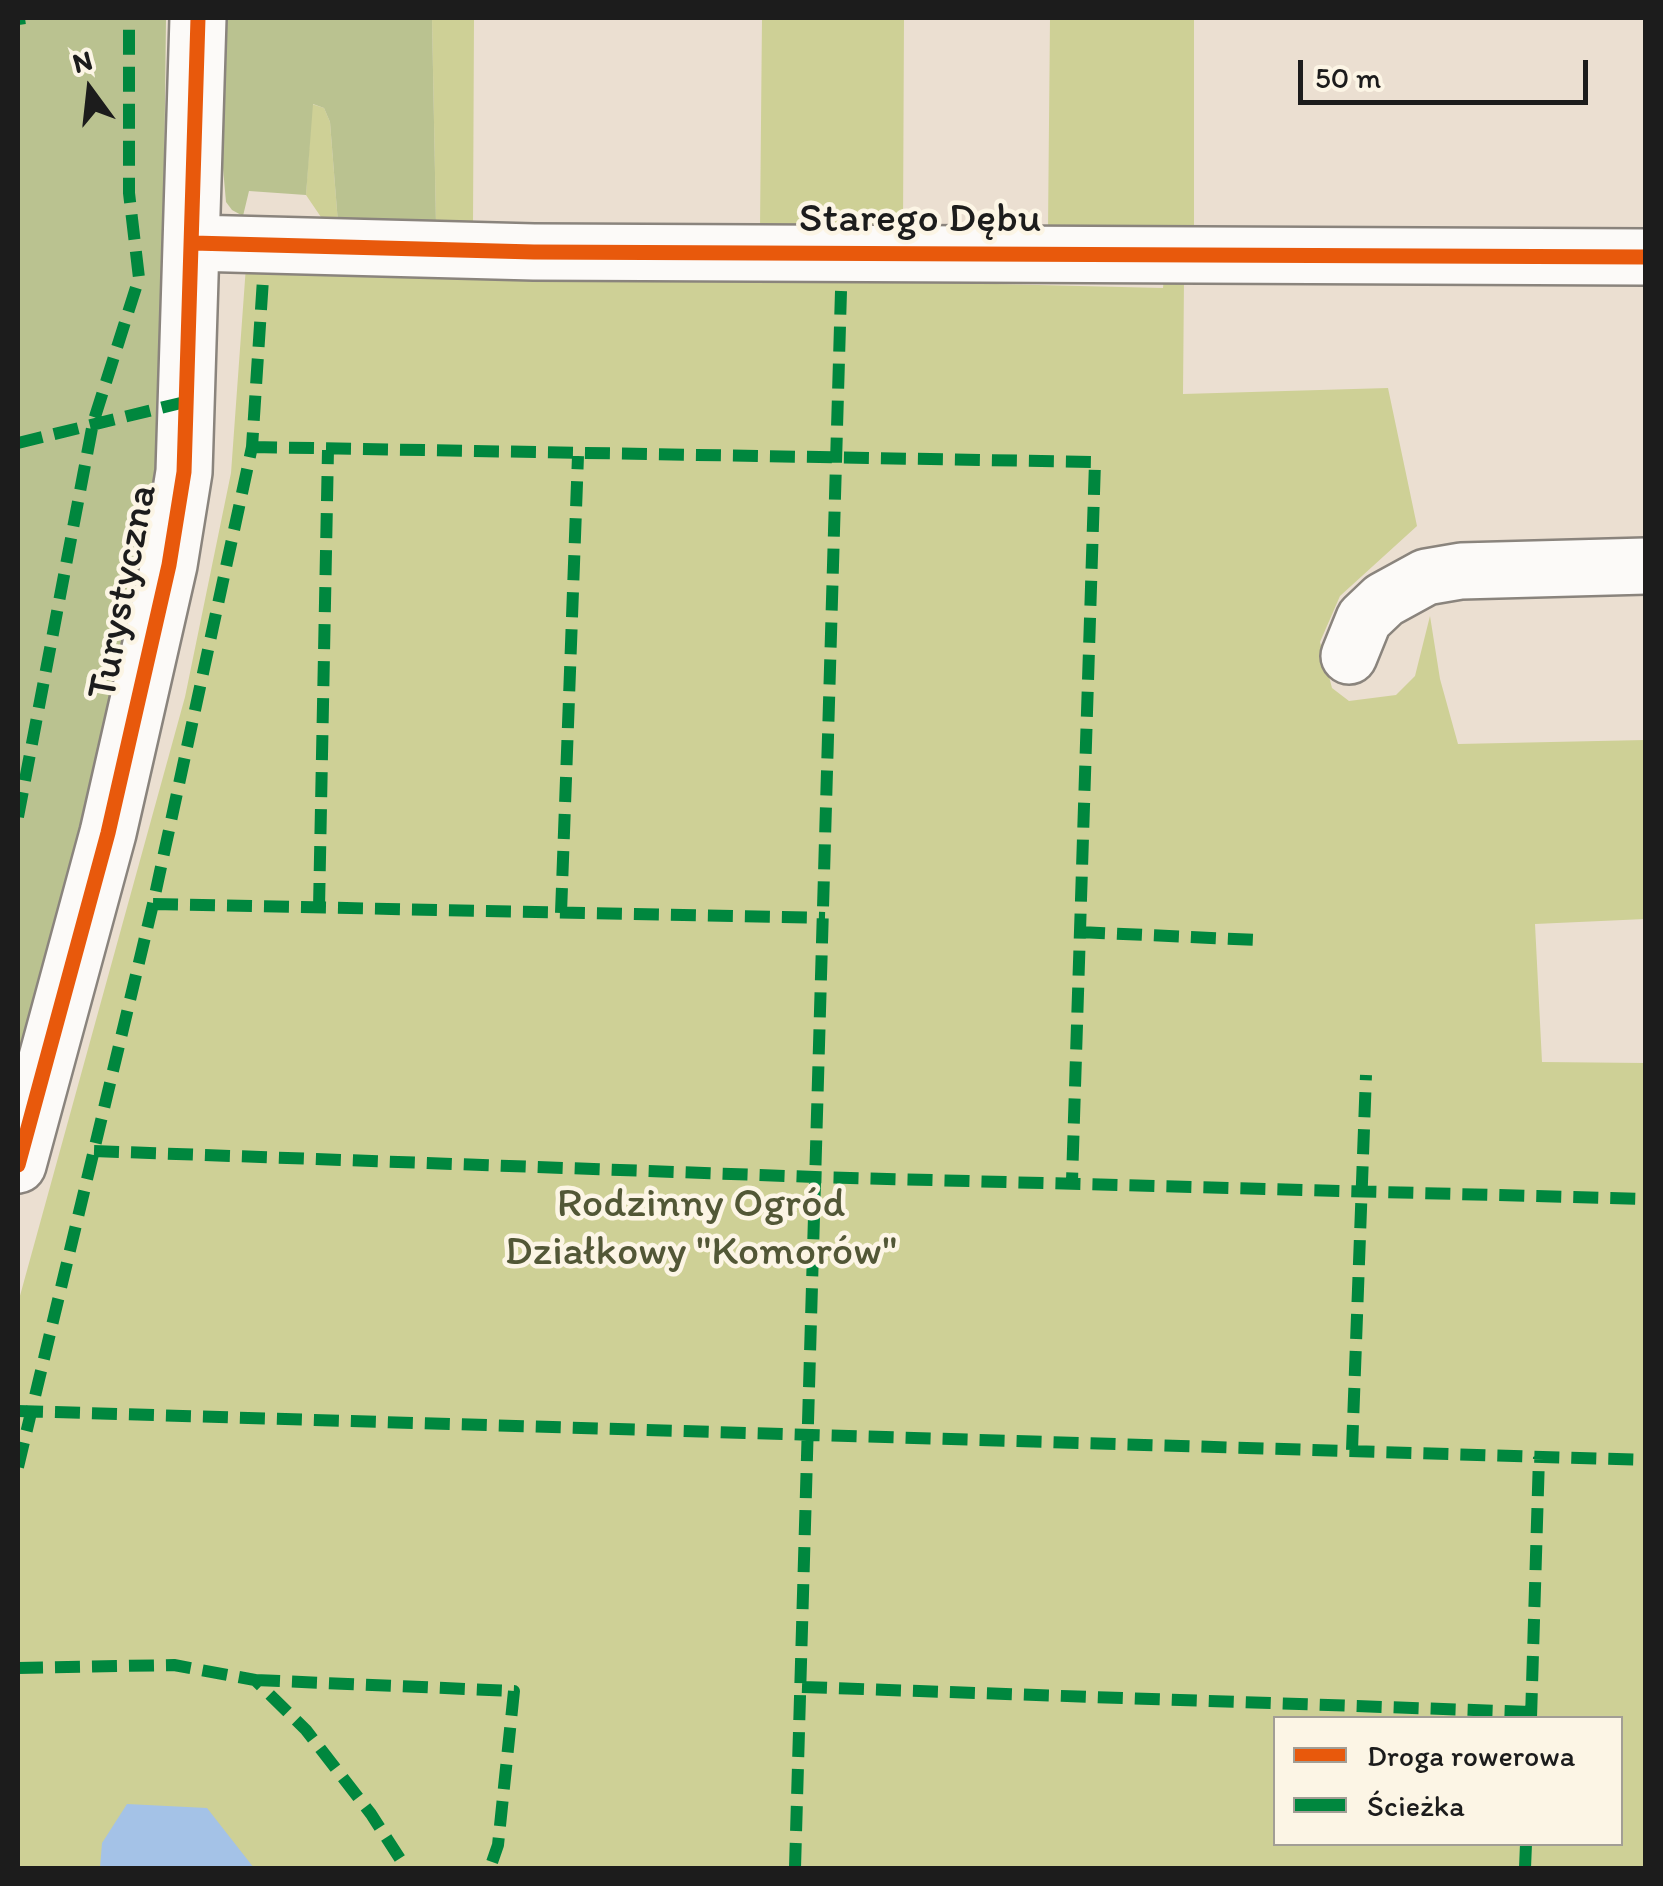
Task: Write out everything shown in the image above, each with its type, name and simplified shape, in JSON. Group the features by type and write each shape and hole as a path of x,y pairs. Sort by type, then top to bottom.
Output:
{"street":[{"name":"Turystyczna","path":"18,1165 108,833 168,565 184,472 198,18"},
{"name":"Starego Dębu","path":"194,243 554,252 1646,257"},
{"path":"1349,656 1364,619 1384,600 1426,577 1461,571 1646,566"}],"green space":[{"path":"18,18 166,18 164,187 177,189 168,471 18,1118"},
{"path":"211,18 432,18 436,225 338,223 330,122 324,108 313,104 306,195 249,191 243,216 232,210 226,202 223,168 210,167"},
{"path":"432,18 474,18 473,225 436,225"},
{"path":"762,18 904,18 903,227 760,228"},
{"path":"1050,18 1194,18 1194,232 1048,229"},
{"path":"312,104 324,108 330,122 338,223 325,223 306,195"},
{"name":"Rodzinny Ogród Działkowy \"Komorów\"","path":"246,266 1163,288 1164,278 1184,279 1183,394 1388,388 1417,526 1340,596 1320,642 1332,688 1349,701 1396,695 1415,676 1430,616 1440,679 1458,744 1645,740 1645,919 1535,924 1542,1062 1645,1063 1645,1868 18,1868 18,1303 185,697 231,473"}],"water":[{"path":"127,1804 207,1808 254,1868 100,1868 102,1843"}],"marked path":[{"path":"18,19 25,18"},
{"path":"18,817 93,423 139,278 129,193 129,18"},
{"path":"18,1467 153,904 252,447 263,279"},
{"path":"795,1868 841,291"},
{"path":"18,443 189,401"},
{"path":"252,447 1095,462 1072,1181"},
{"path":"319,908 328,450"},
{"path":"561,913 578,456"},
{"path":"153,904 825,918"},
{"path":"1080,932 1256,940"},
{"path":"1352,1450 1366,1075"},
{"path":"94,1151 815,1177 1646,1199"},
{"path":"18,1411 1646,1460"},
{"path":"1531,1716 1539,1457"},
{"path":"18,1668 174,1665 255,1680 306,1730 371,1814 406,1868"},
{"path":"255,1680 514,1691 498,1845 490,1868"},
{"path":"802,1687 1531,1712"},
{"path":"1525,1868 1526,1846"}],"cycle path":[{"path":"18,1165 108,833 169,565 184,472 198,18"},
{"path":"193,243 534,252 1646,257"}]}
